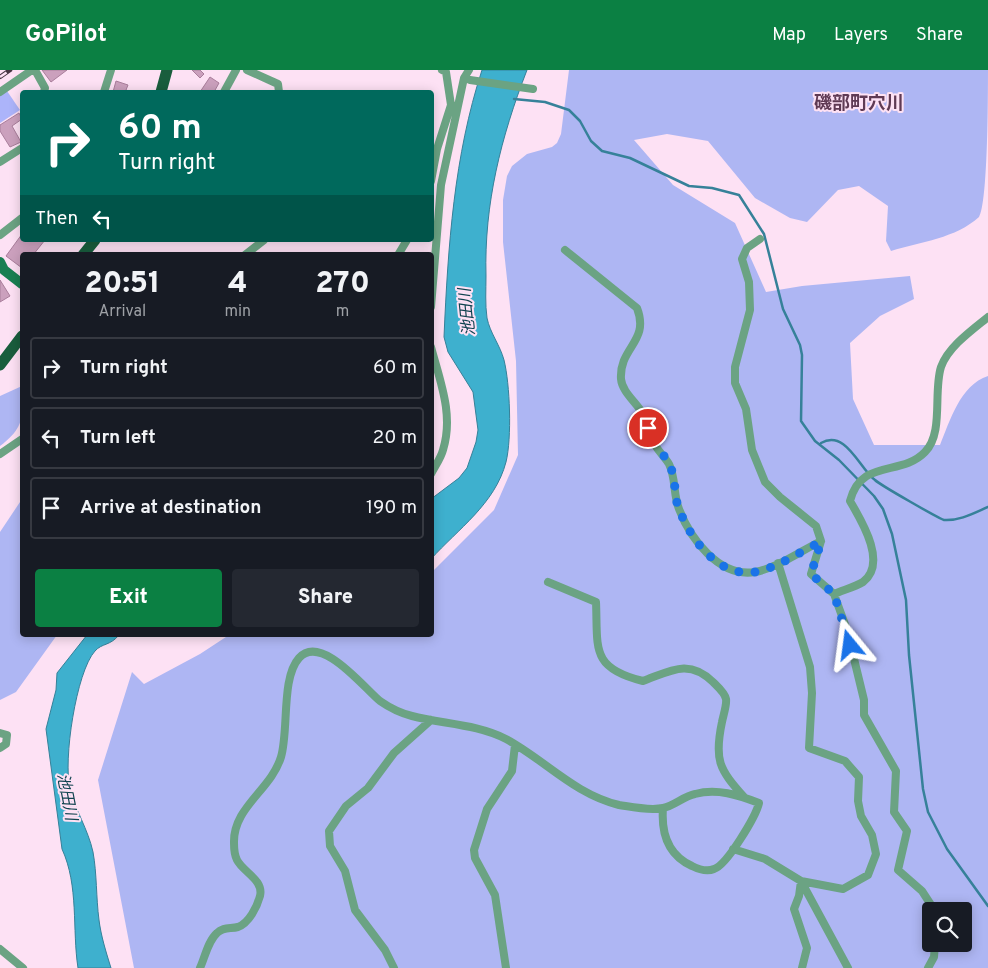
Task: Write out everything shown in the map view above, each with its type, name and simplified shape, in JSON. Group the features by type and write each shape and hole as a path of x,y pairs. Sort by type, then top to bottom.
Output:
{"main road":[{"path":"162,90 167,70"},
{"path":"85,252 93,242"},
{"path":"0,365 20,339"}],"street":[{"path":"0,92 33,70 44,90"},
{"path":"105,90 111,70"},
{"path":"225,90 236,70"},
{"path":"247,70 278,84 279,90"},
{"path":"434,167 451,105 446,72 442,70"},
{"path":"434,271 441,184 464,78 469,70"},
{"path":"470,80 532,89"},
{"path":"0,162 20,149"},
{"path":"0,235 20,220"},
{"path":"760,239 747,248 742,259 749,282 750,310 735,367 735,383 746,409 752,450 761,475 780,497 816,526 821,542 811,574 834,594 850,645 864,700 864,715 896,771 894,812 907,831 898,870 922,891 929,902"},
{"path":"249,252 261,242"},
{"path":"564,250 637,308 640,322 638,338 622,362 622,382 644,415 652,441 672,473 677,506 686,528 713,558 726,567 738,572 756,572 821,542"},
{"path":"0,262 4,270 20,282"},
{"path":"834,594 864,582 871,568 870,537 850,501 854,487 874,471 885,467 901,467 925,452 935,438 938,385 942,365 954,348 988,317"},
{"path":"434,357 444,391 446,415 443,450 434,468"},
{"path":"0,454 20,440"},
{"path":"733,849 765,859 801,880 843,889 868,875 876,854 872,835 861,816 858,801 859,776 845,761 809,748 812,693 810,667 778,563"},
{"path":"548,582 596,602 596,645 603,660 614,672 643,681 674,669 692,668 706,676 722,691 726,699 717,745 724,774 744,797"},
{"path":"200,968 214,936 222,929 243,924 253,913 260,896 259,885 237,860 234,829 240,815 267,784 281,758 286,734 288,689 292,669 298,658 311,652 324,654 346,668 388,706 413,716 487,732 515,745 565,781 588,794 619,804 663,808 693,794 712,791 744,797 759,803 757,814 733,849 717,868 712,870 700,869 675,856 664,834 663,808"},
{"path":"394,968 385,950 355,910 345,871 330,846 329,831 340,814 368,788 394,753 431,720"},
{"path":"0,733 7,735 6,744 0,748"},
{"path":"506,968 495,895 475,858 474,850 487,809 512,771 515,745"},
{"path":"801,880 799,896 794,909 807,948 802,968"},
{"path":"801,880 848,968"},
{"path":"0,949 23,968"},
{"path":"928,968 935,952"}],"shaded area":[{"path":"569,70 988,70 986,171 982,208 979,217 949,235 891,251 886,241 888,206 859,186 838,190 807,222 790,218 755,198 708,141 667,134 634,140 673,185 735,223 766,292 802,286 910,276 914,299 880,316 850,343 853,399 874,445 940,445 952,415 963,395 970,387 988,376 988,968 134,968 98,780 132,672 144,684 200,654 226,637 434,637 434,570 494,510 518,455 516,361 503,242 503,200 507,176 512,166 527,154 552,147 557,143 561,134"},
{"path":"7,91 20,110 0,123 0,96"},
{"path":"20,387 20,422 14,433 0,446 0,396"},
{"path":"20,502 20,637 56,637 16,692 0,700 0,532"}],"water":[{"name":"池田川","path":"482,70 527,70 509,120 496,171 491,197 486,249 487,318 504,360 508,383 510,426 508,452 501,477 485,503 434,556 434,497 459,478 467,468 478,430 473,392 448,352 444,337 450,235 459,168 472,102"},
{"name":"池田川","path":"85,637 117,637 98,648 88,662 77,696 68,758 70,788 93,852 100,926 111,968 78,968 71,878 62,849 46,729 56,690 57,673"}],"building":[{"path":"42,70 67,70 51,82"},
{"path":"192,70 200,70 204,74 200,78"},
{"path":"210,77 219,83 215,90 201,90"},
{"path":"116,81 128,85 126,90 114,90"},
{"path":"19,113 20,120 12,126 20,142 10,147 0,131 0,125"},
{"path":"20,237 20,242 43,242 35,252 20,252 20,266 6,256"},
{"path":"0,280 10,296 0,302"}],"waterway":[{"path":"514,99 545,102 569,110 580,121 591,141 602,151 630,158 689,186 712,188 739,195 764,234 783,309 800,345 802,355 801,421 815,441 839,460 874,496 883,509 892,534 906,600 909,655 923,789 928,812 947,849 988,906"},
{"path":"821,443 830,440 838,441 845,445 875,480 944,520 961,518 988,507"}],"railway":[{"path":"0,77 10,70"}],"district":[{"name":"磯部町穴川","path":"859,104"}],"route":[{"path":"648,428 652,441 672,473 677,506 686,528 713,558 726,567 738,572 756,572 821,542 811,574 834,594 847,630 850,645"}]}
